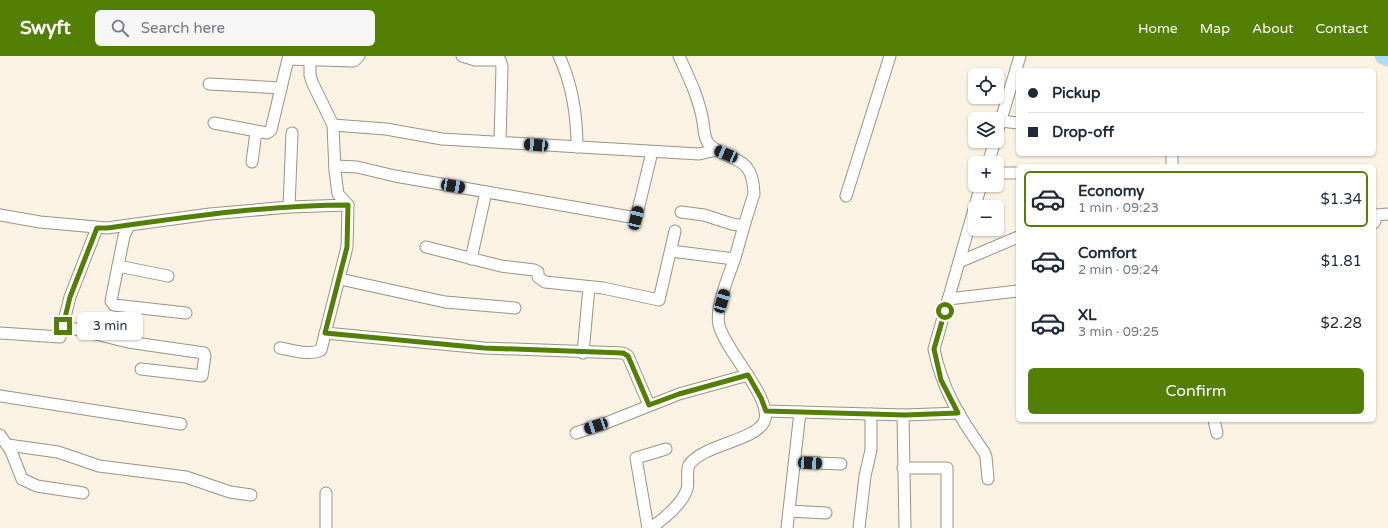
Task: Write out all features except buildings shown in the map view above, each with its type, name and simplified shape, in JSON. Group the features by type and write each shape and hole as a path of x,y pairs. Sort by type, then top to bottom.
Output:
{"main road":[{"path":"1382,56 1388,58"}],"street":[{"path":"214,123 267,133 271,130 288,58 310,57 354,61 359,56"},
{"path":"462,56 475,60 500,60 502,66 500,142"},
{"path":"559,56 574,97 577,121 577,147"},
{"path":"666,449 636,458 649,528 668,515 687,490 688,466 699,455 756,429 764,422 766,411 761,398 748,375 729,349 719,325 718,315 754,194 751,175 747,167 735,158 717,150 705,138 696,93 679,56"},
{"path":"846,196 890,56"},
{"path":"1018,68 1020,56"},
{"path":"280,348 315,353 321,350 347,247 348,205 338,194 334,166 333,125 312,82 310,57"},
{"path":"1004,112 1015,81"},
{"path":"209,84 281,88"},
{"path":"1004,121 1016,123"},
{"path":"333,125 386,129 442,139 699,154 717,150"},
{"path":"252,162 256,132"},
{"path":"289,207 292,133"},
{"path":"334,166 357,167 395,176 636,218 652,152"},
{"path":"1004,173 1016,173"},
{"path":"471,259 486,192"},
{"path":"979,192 934,349 941,380 958,413 984,452 988,466 988,479"},
{"path":"0,215 40,222 97,228 210,214 289,207 348,205"},
{"path":"681,212 704,215 732,224 744,226"},
{"path":"1376,218 1377,215 1388,214"},
{"path":"129,225 124,236 111,301 114,305 186,313"},
{"path":"0,333 60,336 70,297 97,228"},
{"path":"426,247 501,266 534,270 538,272 538,277 545,282 589,287 658,300 676,231"},
{"path":"959,262 1016,238"},
{"path":"671,251 734,259"},
{"path":"118,266 168,276"},
{"path":"340,279 445,302 515,308"},
{"path":"583,353 589,287"},
{"path":"948,299 1016,291"},
{"path":"63,326 128,342 204,353 205,356 202,376 141,369"},
{"path":"325,333 484,348 583,353 623,353 628,356 649,405"},
{"path":"576,433 606,423 679,394 748,375"},
{"path":"0,396 181,424"},
{"path":"766,411 902,415 958,413"},
{"path":"787,528 800,412"},
{"path":"859,528 865,476 871,450 871,414"},
{"path":"902,415 905,528"},
{"path":"1214,422 1217,433"},
{"path":"0,435 8,445 22,478 37,486 83,493"},
{"path":"8,445 58,452 99,466 186,477 222,490 251,495"},
{"path":"795,462 841,464"},
{"path":"903,468 947,468 947,528"},
{"path":"326,493 326,528"},
{"path":"789,511 826,513"}],"route":[{"path":"63,326 70,297 97,228 107,228 210,214 325,205 348,205 346,222 347,247 342,272 325,333 484,348 577,353 623,353 628,356 649,405 679,394 748,375 761,398 766,411 905,415 958,413 948,397 938,372 934,349 945,311"}]}
